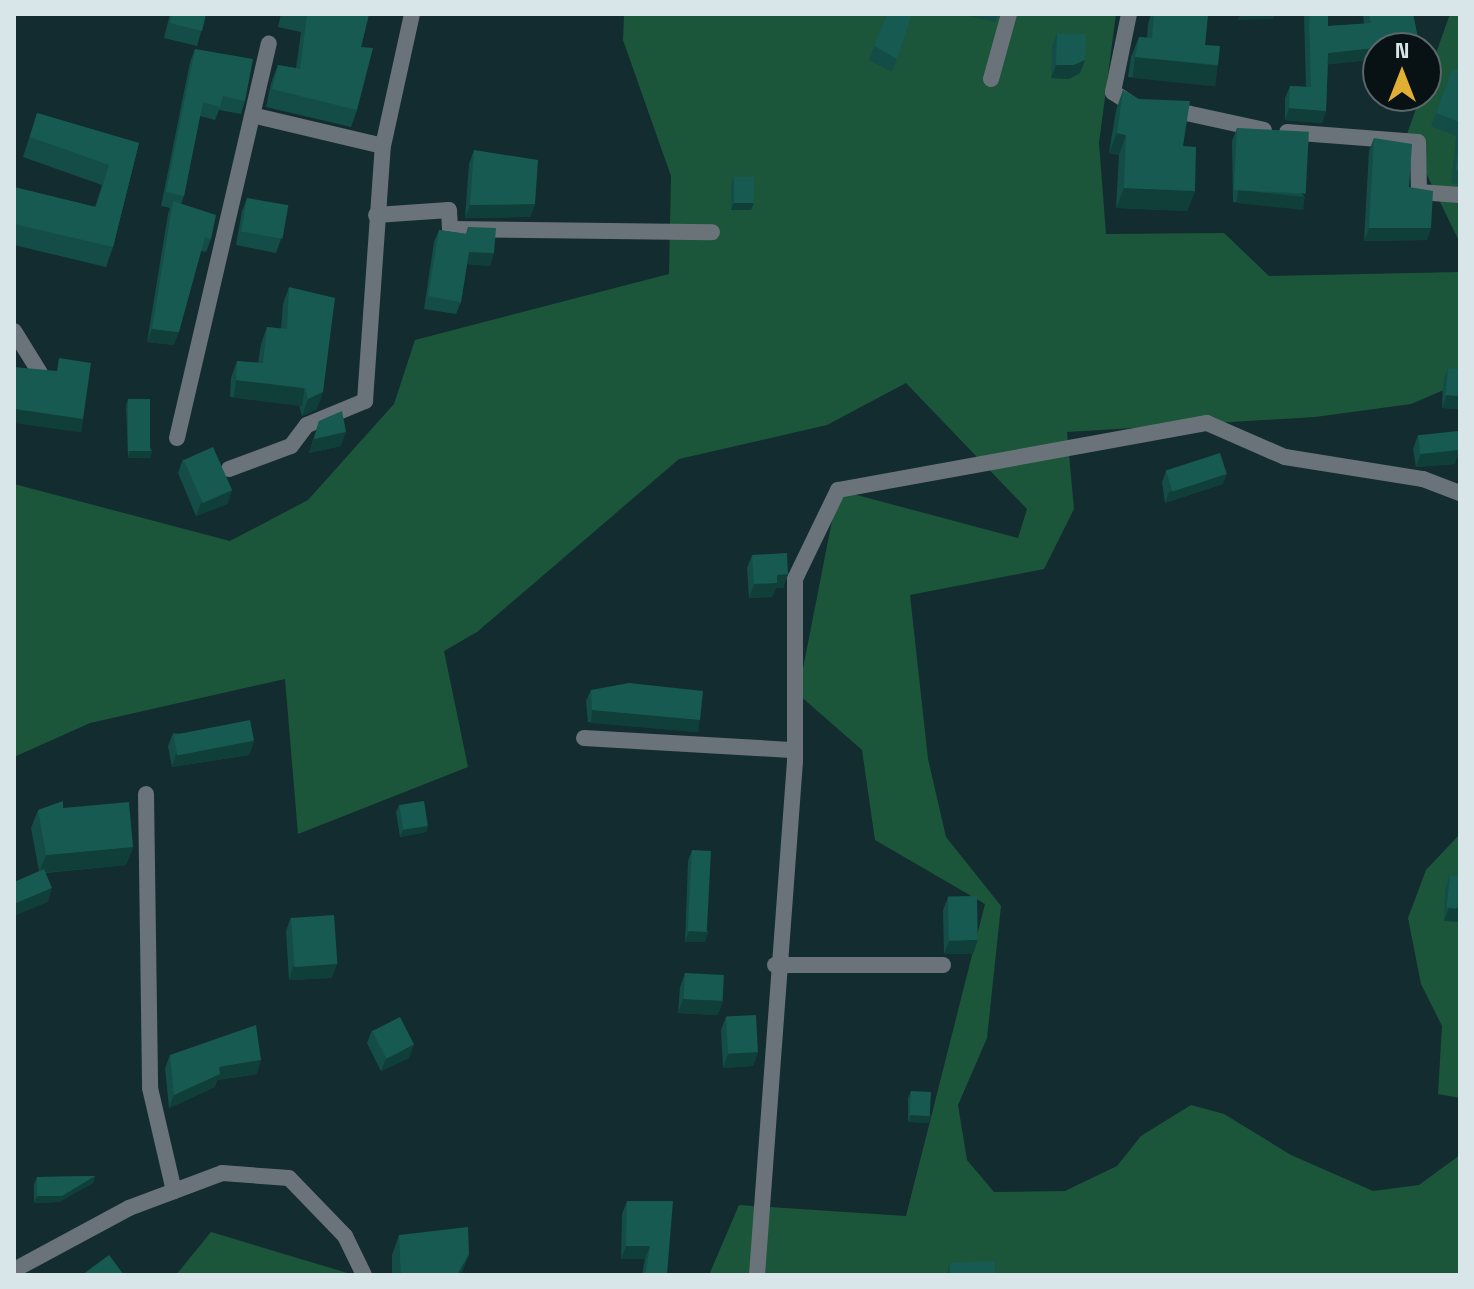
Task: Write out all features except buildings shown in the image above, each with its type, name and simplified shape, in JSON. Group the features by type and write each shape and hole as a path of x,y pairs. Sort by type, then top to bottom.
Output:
{"street":[{"path":"229,469 291,446 307,425 365,401 383,146 412,14"},
{"path":"991,79 1009,14"},
{"path":"1129,14 1113,92 1132,108 1185,110 1241,128 1418,142 1419,192 1460,195"},
{"path":"177,438 222,223 256,116 269,44"},
{"path":"256,116 383,146"},
{"path":"376,215 449,210 450,229 712,232"},
{"path":"14,331 40,373"},
{"path":"757,1275 775,965 795,750 795,579 838,490 1207,423 1285,457 1423,479 1460,493"},
{"path":"584,738 795,750"},
{"path":"146,794 150,1088 174,1191"},
{"path":"775,965 943,965"},
{"path":"14,1270 174,1191 222,1173 289,1178 345,1236 364,1275"}],"green space":[{"path":"624,14 1116,14 1099,143 1106,234 1224,233 1269,276 1460,272 1460,383 1411,404 1315,417 1067,432 1074,509 1044,569 910,595 928,759 946,837 1001,906 987,1038 958,1105 967,1160 994,1192 1065,1191 1117,1166 1141,1136 1191,1105 1224,1114 1291,1155 1373,1191 1419,1185 1460,1155 1460,1275 709,1275 739,1205 906,1216 985,904 875,840 862,750 798,694 838,490 1018,538 1027,509 906,383 827,425 679,459 477,632 444,651 468,767 298,834 285,679 90,723 14,757 14,484 230,541 308,500 394,404 415,340 669,274 671,176 623,40"},
{"path":"1450,14 1460,14 1460,243 1407,134 1415,112 1442,112 1442,36"},
{"path":"1460,834 1460,1098 1438,1094 1442,1026 1421,984 1408,918 1426,870"},
{"path":"211,1232 354,1275 176,1275"}]}
